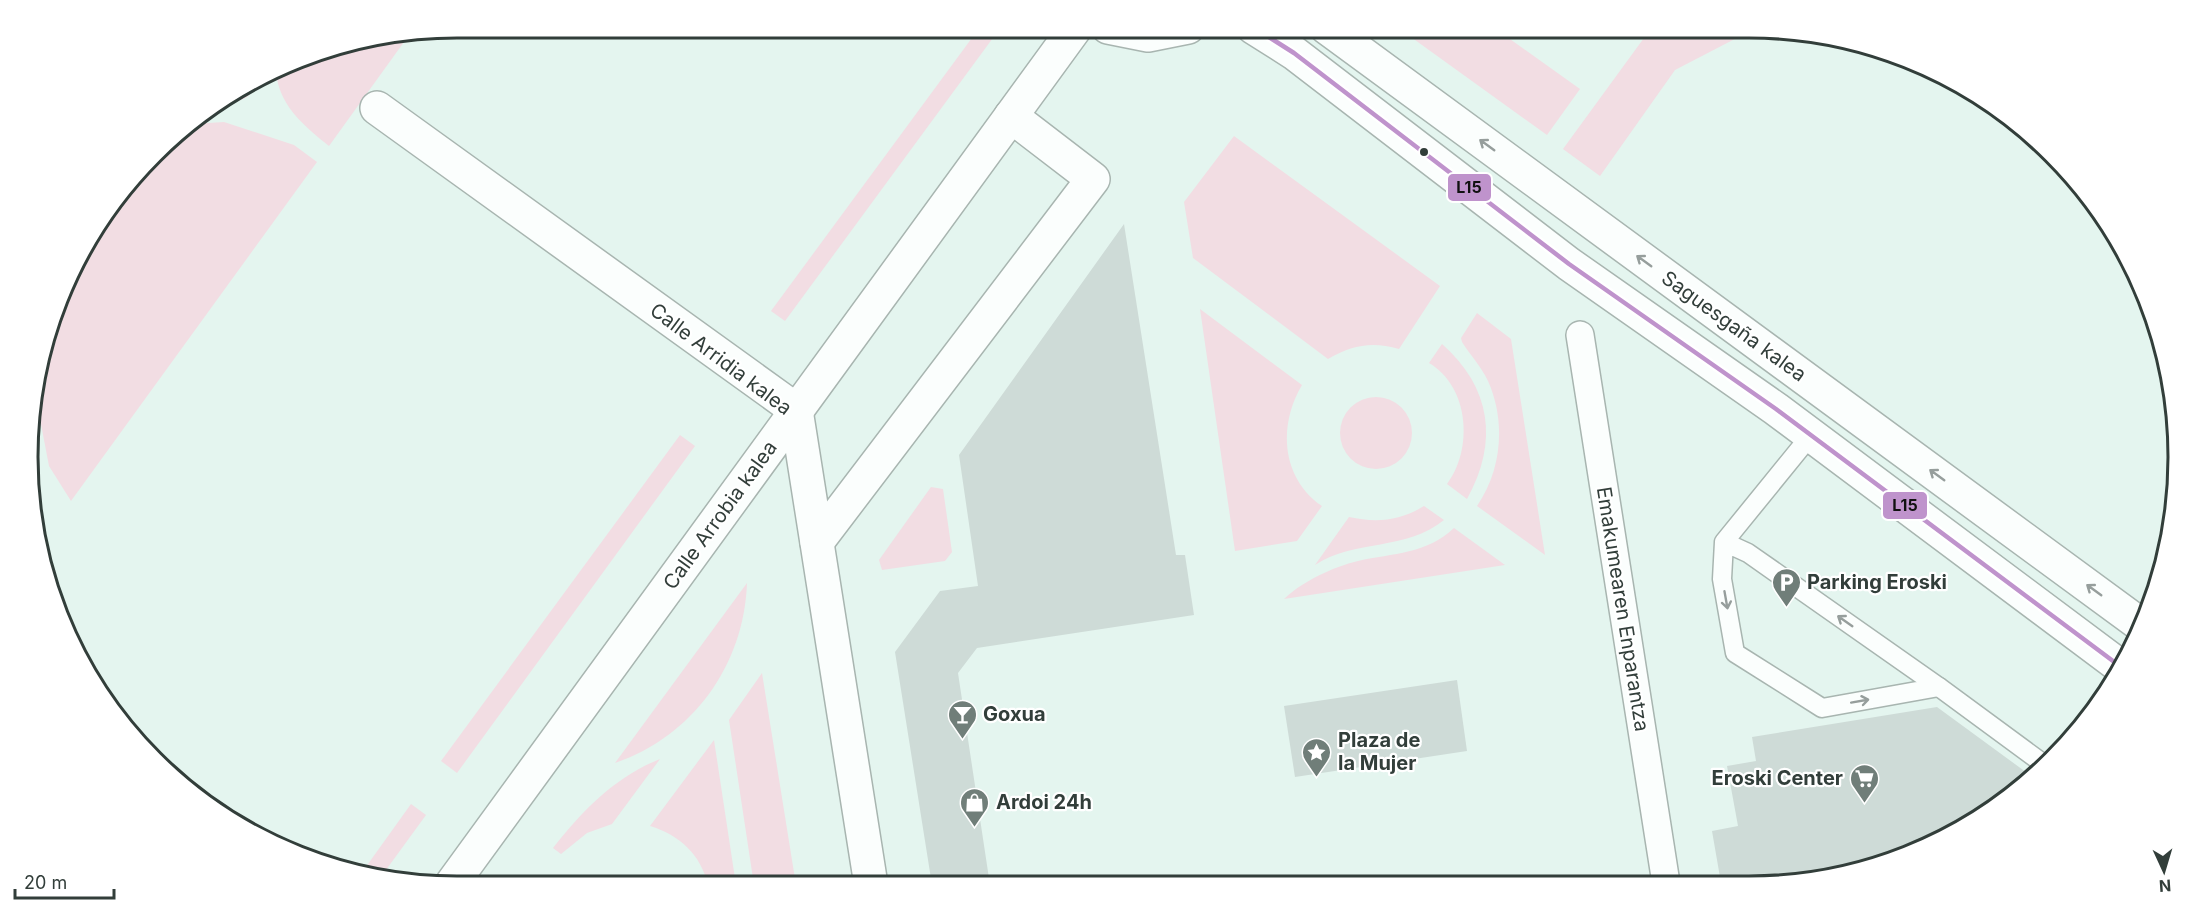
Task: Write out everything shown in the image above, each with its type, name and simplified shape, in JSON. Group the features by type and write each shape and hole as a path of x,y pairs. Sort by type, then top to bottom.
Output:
{"street":[{"name":"Calle Arrobia kalea","path":"458,876 1068,38"},
{"path":"1270,38 1294,53 1569,264 1811,435 2114,662"},
{"name":"Saguesgaña kalea","path":"1341,38 2135,621"},
{"name":"Calle Arridia kalea","path":"377,108 796,410 870,876"},
{"path":"817,542 1093,179 1011,116"},
{"name":"Emakumearen Enparantza","path":"1580,335 1665,876"}],"lane":[{"path":"1811,435 1724,542 1722,579 1735,653 1822,708 1939,687"},
{"path":"1724,542 1748,553 1939,687 2038,760"}],"shaded area":[{"path":"972,38 993,38 785,321 771,311"},
{"path":"1412,38 1508,38 1580,89 1547,135"},
{"path":"1644,38 1737,38 1675,70 1600,176 1563,149"},
{"path":"405,41 329,146 294,113 281,93 277,78 322,60 348,52"},
{"path":"252,91 250,95 236,101"},
{"path":"224,122 294,145 317,162 71,501 49,466 40,415 52,348 69,296 94,247 124,201 160,160 202,123"},
{"path":"1234,136 1440,286 1399,349 1380,345 1362,346 1345,350 1328,359 1193,258 1184,202"},
{"path":"1200,309 1302,385 1289,417 1288,450 1291,466 1298,481 1322,506 1297,541 1235,551"},
{"path":"1477,313 1511,339 1545,555 1477,506 1492,477 1499,445 1499,429 1494,396 1488,381 1461,338"},
{"path":"1442,344 1471,378 1480,397 1485,416 1486,436 1483,457 1477,478 1467,499 1447,484 1461,454 1464,437 1460,403 1453,387 1443,374 1429,363"},
{"path":"1376,397 1390,400 1402,407 1409,419 1412,433 1409,447 1402,459 1390,466 1376,469 1362,466 1350,459 1343,447 1340,433 1343,419 1350,407 1362,400"},
{"path":"680,435 695,446 457,773 441,761"},
{"path":"931,487 943,489 952,552 945,561 882,570 879,560"},
{"path":"1424,506 1444,520 1429,530 1413,536 1347,551 1315,565 1349,517 1369,520 1397,518"},
{"path":"1454,528 1505,565 1284,599 1300,586 1329,571 1358,561 1421,548 1444,537"},
{"path":"747,583 744,613 736,642 709,694 690,716 668,735 643,751 615,763"},
{"path":"762,673 795,876 753,876 729,720"},
{"path":"714,740 735,876 706,876 688,848 671,835 650,826"},
{"path":"660,759 612,824 587,833 561,854 553,848 588,808 614,785"},
{"path":"411,804 426,815 387,869 367,865"}],"building":[{"path":"1124,224 1176,555 1185,555 1194,615 977,648 958,673 989,876 931,876 895,652 940,591 978,586 959,455"},
{"path":"1457,680 1467,751 1295,777 1284,706"},
{"name":"Eroski Center","path":"1937,707 2026,772 2005,789 1959,819 1910,844 1884,853 1804,872 1720,876 1712,831 1738,826 1727,766 1756,761 1752,737"}],"transit line":[{"name":"L15","path":"1270,38 1294,53 1569,264 1776,409 2114,662"}],"place":[{"name":"Parking Eroski","path":"1786,608"},
{"name":"Goxua","path":"962,740"},
{"name":"Plaza de la Mujer","path":"1317,778"},
{"name":"Eroski Center","path":"1864,804"},
{"name":"Ardoi 24h","path":"975,828"}]}
